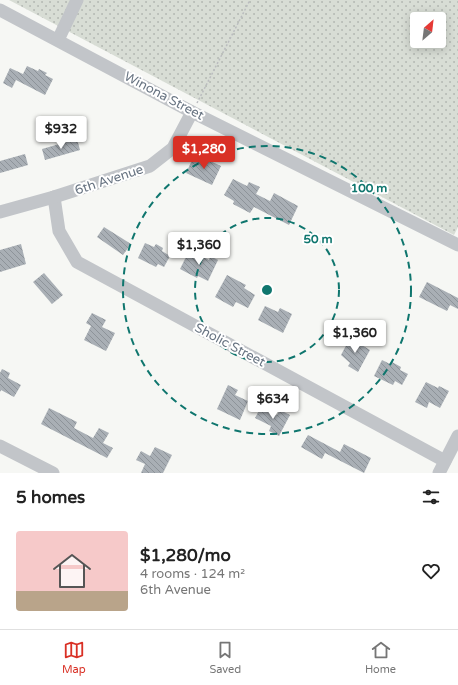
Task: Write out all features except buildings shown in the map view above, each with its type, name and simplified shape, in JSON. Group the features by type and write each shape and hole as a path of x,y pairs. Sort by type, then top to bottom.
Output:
{"street":[{"path":"58,40 77,0"},
{"name":"Winona Street","path":"0,10 192,112 458,245"},
{"name":"6th Avenue","path":"0,212 54,197 150,166 173,148 192,112"},
{"name":"Sholic Street","path":"54,197 59,231 77,262 445,461"},
{"path":"439,473 458,436"},
{"path":"0,446 53,473"}],"path":[{"path":"192,112 250,0"}],"shaded area":[{"path":"9,0 458,0 458,227 454,235"}]}
